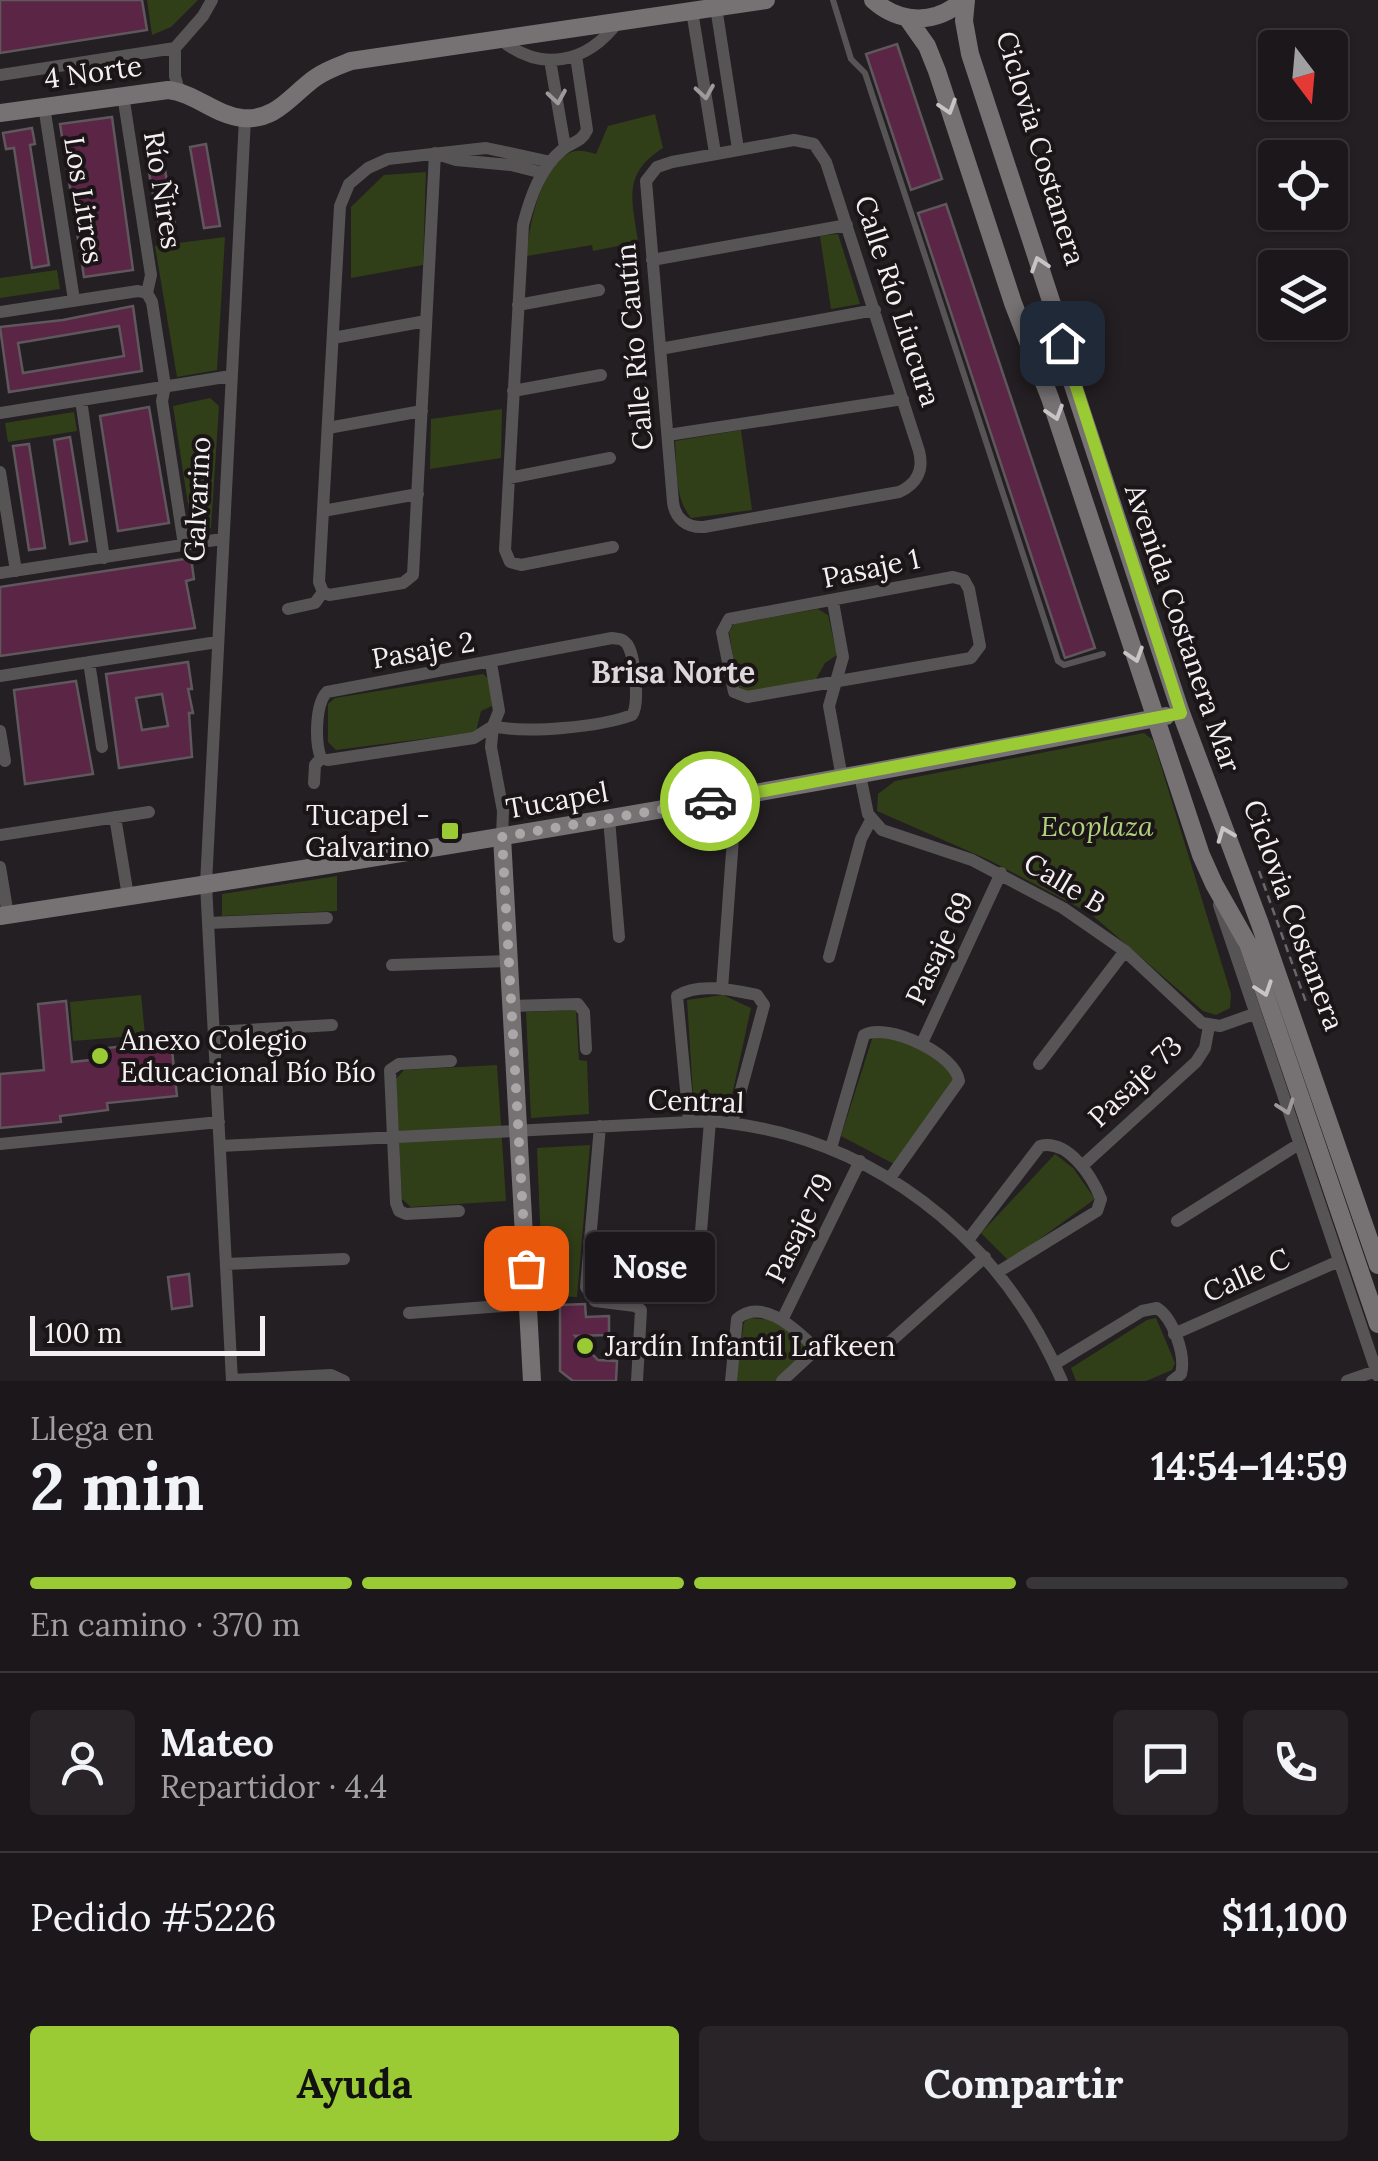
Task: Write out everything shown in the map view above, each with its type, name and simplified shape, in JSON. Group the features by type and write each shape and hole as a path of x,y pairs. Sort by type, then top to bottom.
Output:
{"main road":[{"path":"245,118 268,116 316,78 351,61 766,0"},
{"path":"873,0 889,12 908,18 940,15 964,0"},
{"name":"Avenida Costanera Mar","path":"964,0 970,54 1054,308 1076,394 1181,713 1260,924 1378,1266"},
{"name":"Avenida Costanera Mar","path":"908,18 927,46 937,71 1207,870 1248,944 1378,1324"},
{"name":"4 Norte","path":"0,112 157,90 179,91 226,114 245,118"},
{"name":"Tucapel","path":"4,916 502,837 1181,713"},
{"path":"502,837 532,1381"}],"street":[{"path":"179,91 175,48 212,0"},
{"path":"692,10 716,153 738,150 716,7"},
{"path":"501,40 527,56 550,60 576,56 596,47 618,22"},
{"name":"4 Norte","path":"0,75 175,48"},
{"path":"576,56 586,130 547,168 531,196 523,224 505,550 510,562 521,565 613,546"},
{"path":"550,60 565,147"},
{"name":"Río Ñires","path":"123,95 151,275 147,293 152,302 165,386 162,400 184,545"},
{"name":"Los Litres","path":"44,106 74,300"},
{"name":"Galvarino","path":"232,1380 206,884 245,118"},
{"name":"Calle Río Liucura","path":"685,524 704,527 898,492 918,477 921,457 824,155 814,144 794,140 738,150"},
{"path":"323,592 319,582 340,206 344,191 379,162 434,153 449,159 547,168"},
{"path":"323,592 332,594 411,579 434,153"},
{"name":"Calle Río Cautín","path":"685,524 674,508 645,187 648,176 657,167 716,153"},
{"path":"652,260 847,224"},
{"path":"518,305 599,290"},
{"path":"0,312 138,291 147,293"},
{"path":"660,349 874,310"},
{"path":"333,338 426,321"},
{"path":"513,391 601,375"},
{"path":"0,412 231,376"},
{"path":"668,435 903,399"},
{"path":"81,400 104,558"},
{"path":"328,428 422,411"},
{"path":"509,478 610,458"},
{"path":"0,472 16,571"},
{"path":"323,512 418,494"},
{"path":"0,573 222,539"},
{"name":"Pasaje 1","path":"960,578 969,589 980,646 971,658 746,698 737,696 722,632 726,622 833,602 960,578"},
{"path":"288,609 315,602 323,592"},
{"path":"829,958 861,839 871,820 851,776 829,706 843,658 833,602"},
{"name":"Pasaje 2","path":"314,783 314,765 320,758 320,702 327,692 612,638 623,640 629,650 638,701 632,715 550,729 493,726"},
{"path":"0,676 217,642"},
{"path":"89,662 102,747"},
{"path":"491,663 499,710 491,746 503,812 502,837"},
{"path":"320,758 328,760 474,738 493,726"},
{"path":"0,731 5,762"},
{"path":"722,989 736,796"},
{"path":"0,834 149,812"},
{"path":"115,817 128,896"},
{"path":"609,818 619,937"},
{"name":"Calle B","path":"871,820 882,830 1001,873 1064,908 1125,951 1208,1026"},
{"path":"0,868 4,916"},
{"name":"Avenida Costanera Mar","path":"1207,870 1377,1374"},
{"name":"Pasaje 69","path":"922,1043 1001,873"},
{"path":"208,924 327,918"},
{"path":"1039,1064 1125,951"},
{"path":"392,965 508,961"},
{"path":"689,1121 677,996 722,989 757,995 764,1005 732,1123"},
{"path":"511,1006 578,1004 584,1012 586,1048"},
{"path":"1208,1026 1226,1025 1254,1014"},
{"path":"214,1032 332,1025"},
{"name":"Pasaje 73","path":"1082,1166 1196,1062 1203,1052 1208,1026"},
{"path":"831,1148 864,1035 880,1031 922,1043 954,1066 959,1081 890,1178"},
{"path":"451,1061 400,1064 392,1068 392,1137 399,1211 459,1211"},
{"path":"699,1256 710,1121"},
{"name":"Central","path":"220,1146 710,1121 831,1148 890,1178 931,1206 968,1240 998,1272 1028,1314 1062,1381"},
{"path":"0,1144 219,1122"},
{"path":"600,1126 586,1286 595,1301 641,1310 637,1381"},
{"path":"1177,1220 1299,1144"},
{"path":"968,1240 1040,1146 1058,1146 1082,1166 1099,1194 1097,1211 998,1272"},
{"name":"Pasaje 79","path":"782,1318 860,1161"},
{"path":"890,1342 984,1257"},
{"path":"226,1264 344,1260"},
{"name":"Calle C","path":"1174,1334 1339,1261"},
{"path":"409,1313 528,1304"},
{"path":"1055,1364 1147,1309 1157,1308 1165,1313 1183,1365 1172,1381"},
{"path":"731,1381 736,1324 740,1315 749,1313 782,1318 810,1343 808,1358 782,1381"},
{"path":"232,1380 331,1374 344,1381"},
{"path":"1347,1381 1377,1374"}],"lane":[{"path":"833,0 851,59 864,73 1058,660 1064,666 1103,654"}],"path":[{"name":"Ciclovia Costanera","path":"1258,866 1312,1020"}],"green space":[{"path":"147,0 198,0 171,27 152,35"},
{"path":"655,114 663,148 635,178 632,200 638,242 593,251 592,245 527,256 537,201 557,163 573,151 596,154 608,126"},
{"path":"426,172 423,265 351,278 351,207 384,175"},
{"path":"838,234 860,304 831,309 820,236"},
{"path":"225,237 217,370 177,377 155,246"},
{"path":"57,270 60,289 0,298 0,278"},
{"path":"210,398 219,406 211,528 192,530 173,406"},
{"path":"502,409 501,458 430,469 431,419"},
{"path":"74,412 77,431 8,442 5,423"},
{"path":"741,430 752,510 691,518 679,491 675,441"},
{"path":"818,609 828,615 837,655 825,663 816,679 746,692 738,686 729,632 734,624"},
{"path":"483,674 489,679 492,706 481,711 476,732 336,750 328,742 328,704 335,698"},
{"name":"Ecoplaza","path":"1144,733 1153,740 1231,994 1230,1008 1216,1015 1203,1011 1091,914 989,860 877,811 878,794 895,781"},
{"path":"337,876 337,911 222,916 222,894"},
{"path":"141,995 145,1035 73,1041 70,1002"},
{"path":"723,995 751,1008 729,1109 694,1109 687,1000"},
{"path":"576,1010 579,1060 587,1061 589,1114 531,1118 526,1012"},
{"path":"873,1036 909,1043 932,1054 955,1081 894,1164 841,1136"},
{"path":"497,1065 506,1201 411,1207 402,1199 396,1079 404,1070"},
{"path":"590,1145 577,1297 543,1296 537,1148"},
{"path":"1055,1154 1073,1168 1095,1199 1009,1261 981,1233"},
{"path":"750,1318 774,1320 805,1345 806,1351 776,1381 736,1381 744,1322"},
{"path":"1156,1318 1175,1363 1172,1370 1146,1381 1076,1381 1071,1368"}],"building":[{"path":"0,0 142,0 147,30 0,53"},
{"path":"897,44 942,179 911,190 866,54"},
{"path":"112,117 133,270 84,277 60,124"},
{"path":"32,128 35,144 30,145 49,265 32,268 14,148 6,149 3,133"},
{"path":"206,144 220,226 204,228 190,147"},
{"path":"161,148 176,230 160,232 145,151"},
{"path":"946,204 1095,648 1065,658 918,213"},
{"path":"133,306 142,371 9,392 0,327","holes":["119,326 124,356 23,373 18,343"]},
{"path":"149,407 169,523 118,531 100,416"},
{"path":"70,437 87,541 70,544 54,440"},
{"path":"29,444 45,548 29,550 13,446"},
{"path":"191,558 194,579 186,581 195,628 0,656 0,587"},
{"path":"188,662 192,757 119,768 106,674","holes":["162,694 168,726 142,730 136,698"]},
{"path":"76,681 93,774 25,784 14,690"},
{"path":"66,1001 72,1062 108,1058 107,1048 171,1041 177,1096 107,1103 108,1110 60,1116 61,1122 0,1128 0,1074 44,1070 38,1004"},
{"path":"189,1274 192,1306 172,1309 168,1277"},
{"path":"585,1304 586,1317 609,1316 609,1335 575,1336 598,1360 617,1361 616,1381 573,1381 560,1371 560,1305"}],"way so far":[{"path":"526,1268 502,837 710,801"}],"place":[{"name":"Tucapel - Galvarino","path":"450,831"},
{"name":"Anexo Colegio Educacional Bío Bío","path":"100,1056"},
{"name":"Nose","path":"526,1268"},
{"name":"Jardín Infantil Lafkeen","path":"585,1346"}],"district":[{"name":"Brisa Norte","path":"673,673"}],"route":[{"path":"710,801 1181,713 1062,343"}]}
